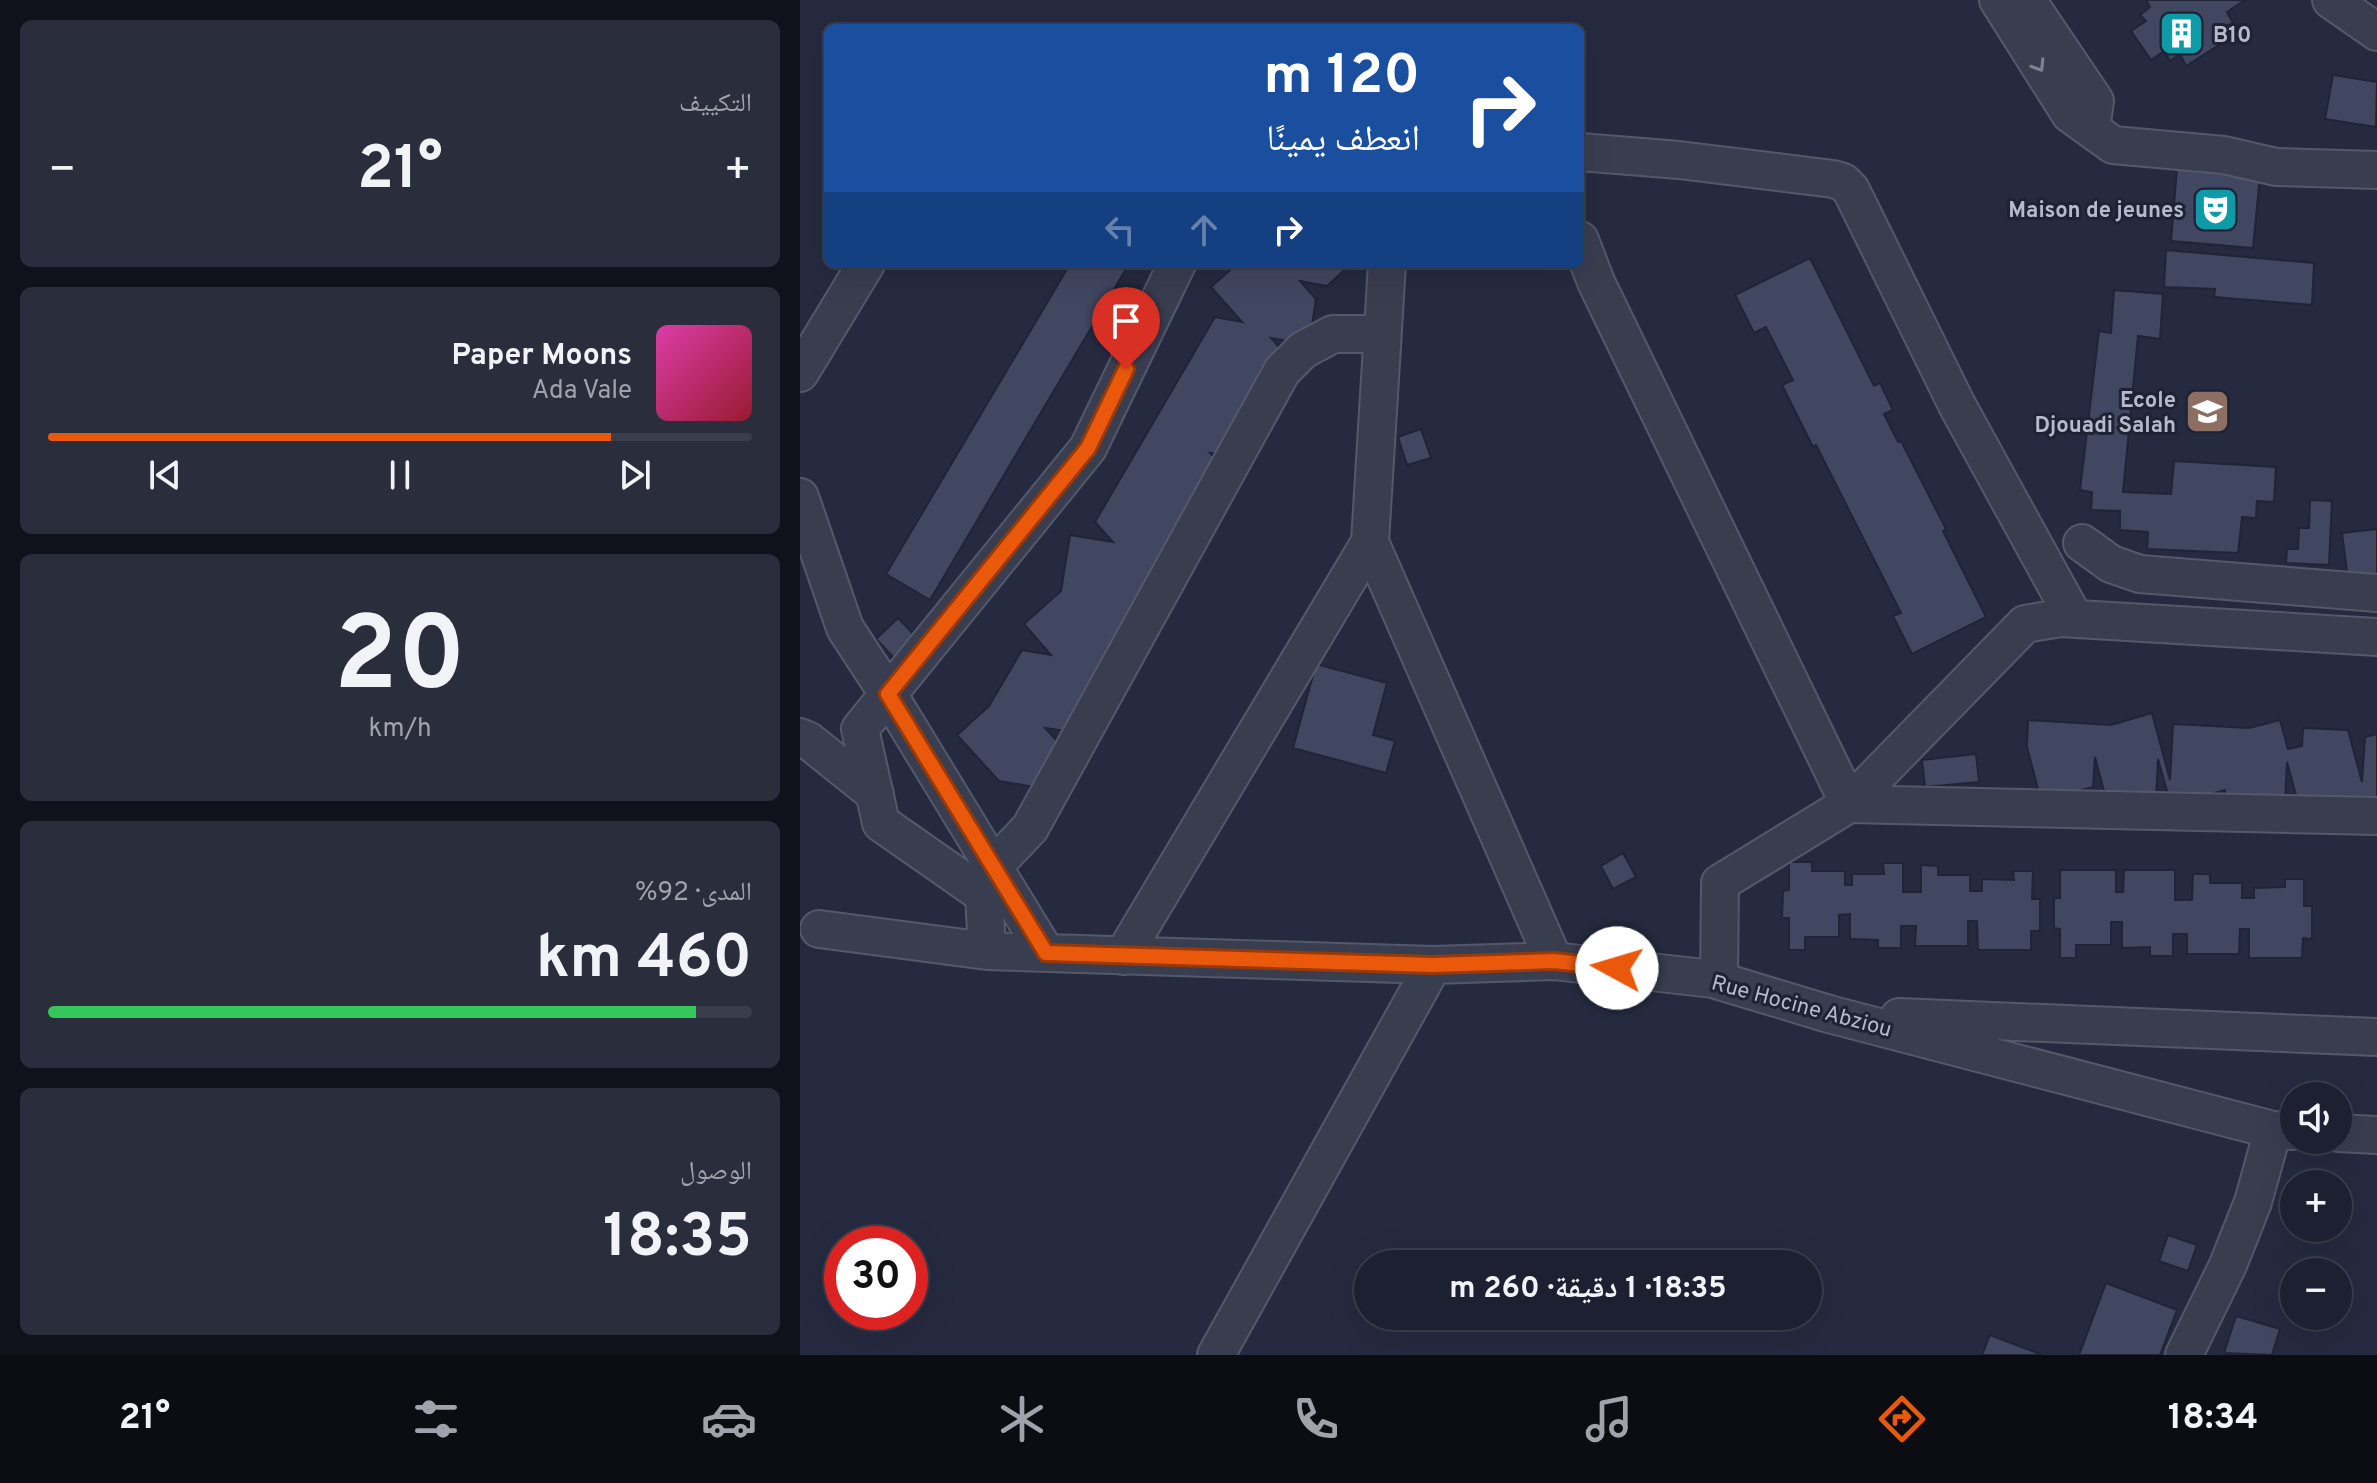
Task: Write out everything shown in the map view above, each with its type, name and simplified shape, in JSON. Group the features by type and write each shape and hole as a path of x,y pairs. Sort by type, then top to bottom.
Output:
{"street":[{"path":"1998,0 2070,114 2113,145 2224,155 2276,167 2377,170"},
{"path":"2027,0 2095,101 2091,129"},
{"path":"2331,0 2377,32"},
{"path":"1584,152 1679,160 1843,182 1851,190 1957,405 2074,618"},
{"path":"1584,250 1596,282 1849,804"},
{"path":"800,373 864,268"},
{"path":"987,951 984,895 881,823 860,729 1088,448 1175,268"},
{"path":"1387,268 1370,542 1554,961"},
{"path":"993,867 1030,828 1282,371 1303,350 1333,334 1381,334"},
{"path":"800,497 845,628 1046,953"},
{"path":"1123,956 1370,542"},
{"path":"2082,543 2111,564 2140,574 2377,593"},
{"path":"1719,981 1720,883 1849,804 2025,624 2074,618 2377,637"},
{"path":"800,737 875,794"},
{"path":"1849,804 2377,816"},
{"name":"Rue Hocine Abziou","path":"819,929 987,951 1433,965 1554,961 1719,981 1829,1014 2280,1130"},
{"path":"1216,1355 1433,965"},
{"path":"1829,1014 2377,1037"},
{"path":"2352,1134 2377,1135"},
{"path":"2184,1355 2228,1265 2280,1138"}],"building":[{"name":"B10","path":"2146,0 2245,0 2227,12 2233,23 2226,26 2233,36 2186,66 2180,54 2170,61 2164,51 2151,60 2131,31 2146,21 2140,15 2150,7"},
{"path":"2333,75 2377,82 2376,127 2325,119"},
{"name":"Maison de jeunes","path":"2177,168 2260,176 2253,248 2171,241"},
{"path":"2166,250 2314,263 2312,305 2214,297 2215,289 2164,287"},
{"path":"1810,258 1874,386 1880,383 1893,410 1884,414 1946,529 1943,531 1986,617 1912,654 1893,616 1901,613 1782,385 1793,380 1766,327 1754,333 1735,295"},
{"path":"1068,268 1127,268 930,600 886,574"},
{"path":"1232,268 1347,268 1327,286 1300,281 1316,299 1309,345 1271,338 1296,367 1242,458 1210,453 1233,477 1071,732 1045,728 1060,744 1052,790 999,781 957,735 989,706 1022,650 1051,655 1024,624 1061,591 1070,535 1113,542 1095,522 1215,317 1242,322 1211,287"},
{"path":"2114,290 2163,294 2160,339 2138,336 2123,492 2171,494 2174,461 2276,467 2274,502 2257,501 2256,518 2242,517 2238,553 2147,549 2148,532 2120,530 2120,511 2091,510 2092,492 2080,490 2099,331 2111,333"},
{"path":"1421,429 1431,458 1407,465 1398,437"},
{"path":"2310,500 2332,501 2329,565 2286,563 2287,549 2298,549 2299,528 2309,528"},
{"path":"2377,529 2377,584 2349,587 2342,533"},
{"path":"898,618 917,638 895,659 876,639"},
{"path":"1316,664 1387,683 1373,735 1395,741 1386,773 1293,748"},
{"path":"2152,713 2170,780 2173,724 2249,728 2280,720 2288,749 2302,746 2303,728 2348,730 2362,782 2365,737 2377,734 2377,804 2300,810 2287,762 2285,802 2225,799 2225,790 2171,805 2158,759 2156,798 2105,795 2095,757 2093,787 2041,801 2027,747 2028,720 2111,725"},
{"path":"1976,754 1979,782 1925,787 1922,760"},
{"path":"1623,853 1636,877 1613,889 1601,866"},
{"path":"1789,862 1812,862 1812,871 1845,871 1845,885 1852,885 1852,874 1884,874 1883,863 1903,863 1903,892 1921,892 1921,865 1938,866 1938,875 1970,875 1970,891 1982,891 1982,879 2014,880 2013,871 2033,871 2032,899 2040,899 2040,931 2031,931 2031,950 1978,950 1977,921 1968,921 1968,946 1915,946 1916,926 1901,926 1901,948 1878,948 1878,940 1850,939 1850,914 1839,915 1839,937 1805,937 1805,950 1789,950 1789,918 1782,918 1783,891 1789,890"},
{"path":"2060,870 2116,870 2116,892 2123,892 2124,870 2175,870 2175,900 2192,900 2193,874 2210,874 2210,883 2242,883 2242,898 2254,898 2254,888 2285,887 2285,879 2304,879 2304,906 2312,906 2312,939 2303,938 2302,958 2249,958 2249,929 2240,929 2239,954 2187,954 2187,934 2173,934 2173,956 2150,956 2150,947 2122,948 2122,922 2111,922 2111,945 2076,945 2076,958 2060,958 2060,929 2054,928 2054,898 2060,898"},
{"path":"2168,1235 2197,1245 2188,1271 2159,1261"},
{"path":"2106,1283 2177,1310 2160,1355 2079,1355"},
{"path":"2236,1316 2280,1329 2272,1355 2224,1353"},
{"path":"1990,1335 2043,1355 1982,1355"}],"place":[{"name":"B10","path":"2182,34"},
{"name":"Maison de jeunes","path":"2215,209"},
{"name":"Ecole Djouadi Salah","path":"2207,412"}],"route":[{"path":"1126,369 1088,448 888,694 1046,953 1433,965 1554,961 1617,968"}]}
